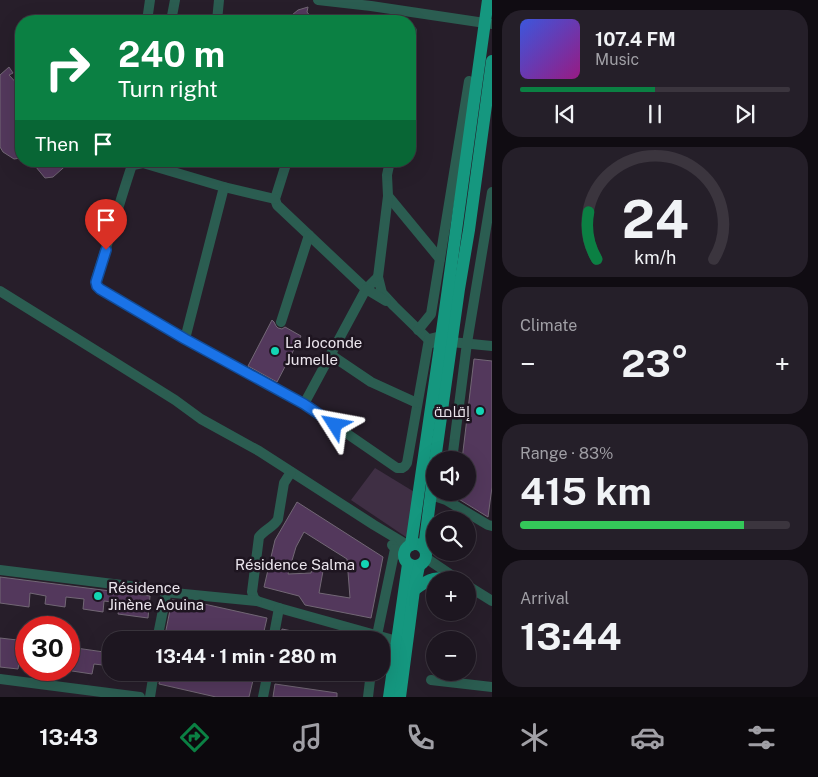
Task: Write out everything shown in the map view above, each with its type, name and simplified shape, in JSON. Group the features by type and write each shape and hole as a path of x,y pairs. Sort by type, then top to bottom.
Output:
{"main road":[{"path":"389,697 412,554 440,339 488,23 488,0"},
{"path":"436,451 449,362 440,339 459,289 492,60"},
{"path":"400,697 414,590 412,554 429,501"},
{"path":"414,590 426,581"}],"street":[{"path":"148,15 150,0"},
{"path":"171,15 175,0"},
{"path":"217,15 218,0"},
{"path":"318,0 371,3 488,23"},
{"path":"418,330 431,314 468,81"},
{"path":"132,167 96,282 97,286 185,339 304,404 397,468 402,468 407,463 417,402 440,339"},
{"path":"154,167 275,199"},
{"path":"285,167 275,199 277,204 366,289 394,306"},
{"path":"389,167 387,175 388,196 378,277 382,292 418,330 440,339 492,346"},
{"path":"185,339 224,187"},
{"path":"453,451 467,344 488,233 492,192"},
{"path":"388,196 440,259"},
{"path":"469,230 488,233"},
{"path":"281,322 309,235"},
{"path":"304,404 366,289 378,277"},
{"path":"0,291 175,400 197,416 258,451 382,530 412,554 442,571"},
{"path":"439,353 449,362"},
{"path":"331,355 372,382 417,402"},
{"path":"258,601 254,598 252,592 260,537 264,531 277,522 284,483 291,472"},
{"path":"454,501 488,526 492,526"},
{"path":"382,530 412,554"},
{"path":"379,631 412,554"},
{"path":"0,570 164,592 258,601 353,631"},
{"path":"476,591 492,601"},
{"path":"160,631 166,595 164,592"},
{"path":"275,631 279,608"},
{"path":"390,639 397,640"},
{"path":"0,679 140,697"},
{"path":"150,697 153,681"},
{"path":"263,697 266,681"},
{"path":"368,697 370,681"},
{"path":"440,681 492,687"}],"shaded area":[{"path":"375,468 416,493 409,539 351,500"}],"building":[{"path":"308,7 307,12 309,15 292,15 298,10"},
{"path":"9,67 13,73 9,75 15,82 15,159 3,152 0,147 0,75"},
{"path":"36,167 64,167 53,177 45,178"},
{"name":"La Joconde Jumelle","path":"272,320 278,328 282,329 285,327 301,336 277,382 248,366"},
{"name":"إقامة","path":"474,359 492,361 492,487 488,517 462,501 476,501 476,451 463,451"},
{"name":"Résidence Salma","path":"297,502 383,557 371,618 305,605 299,596 264,587 275,540","holes":["304,532 347,559 350,598 319,593 323,571 312,569 311,573 288,574 296,547"]},
{"name":"Résidence Jinène Aouina","path":"0,577 150,596 148,618 118,614 120,603 104,601 103,612 83,609 84,599 66,597 65,607 45,604 46,596 30,593 29,607 0,603"},
{"path":"172,600 195,602 267,618 264,631 166,631"},
{"path":"0,638 15,640 15,669 0,667"},
{"path":"80,649 102,652 102,665 94,664 92,674 80,672"},
{"path":"160,681 253,681 249,697 216,697 159,684"},
{"path":"275,684 337,693 337,697 273,697"}],"place":[{"name":"La Joconde Jumelle","path":"275,351"},
{"name":"إقامة","path":"480,411"},
{"name":"Résidence Salma","path":"365,564"},
{"name":"Résidence Jinène Aouina","path":"98,596"}],"route":[{"path":"106,250 96,282 100,289 185,339 304,404 335,425"}]}
